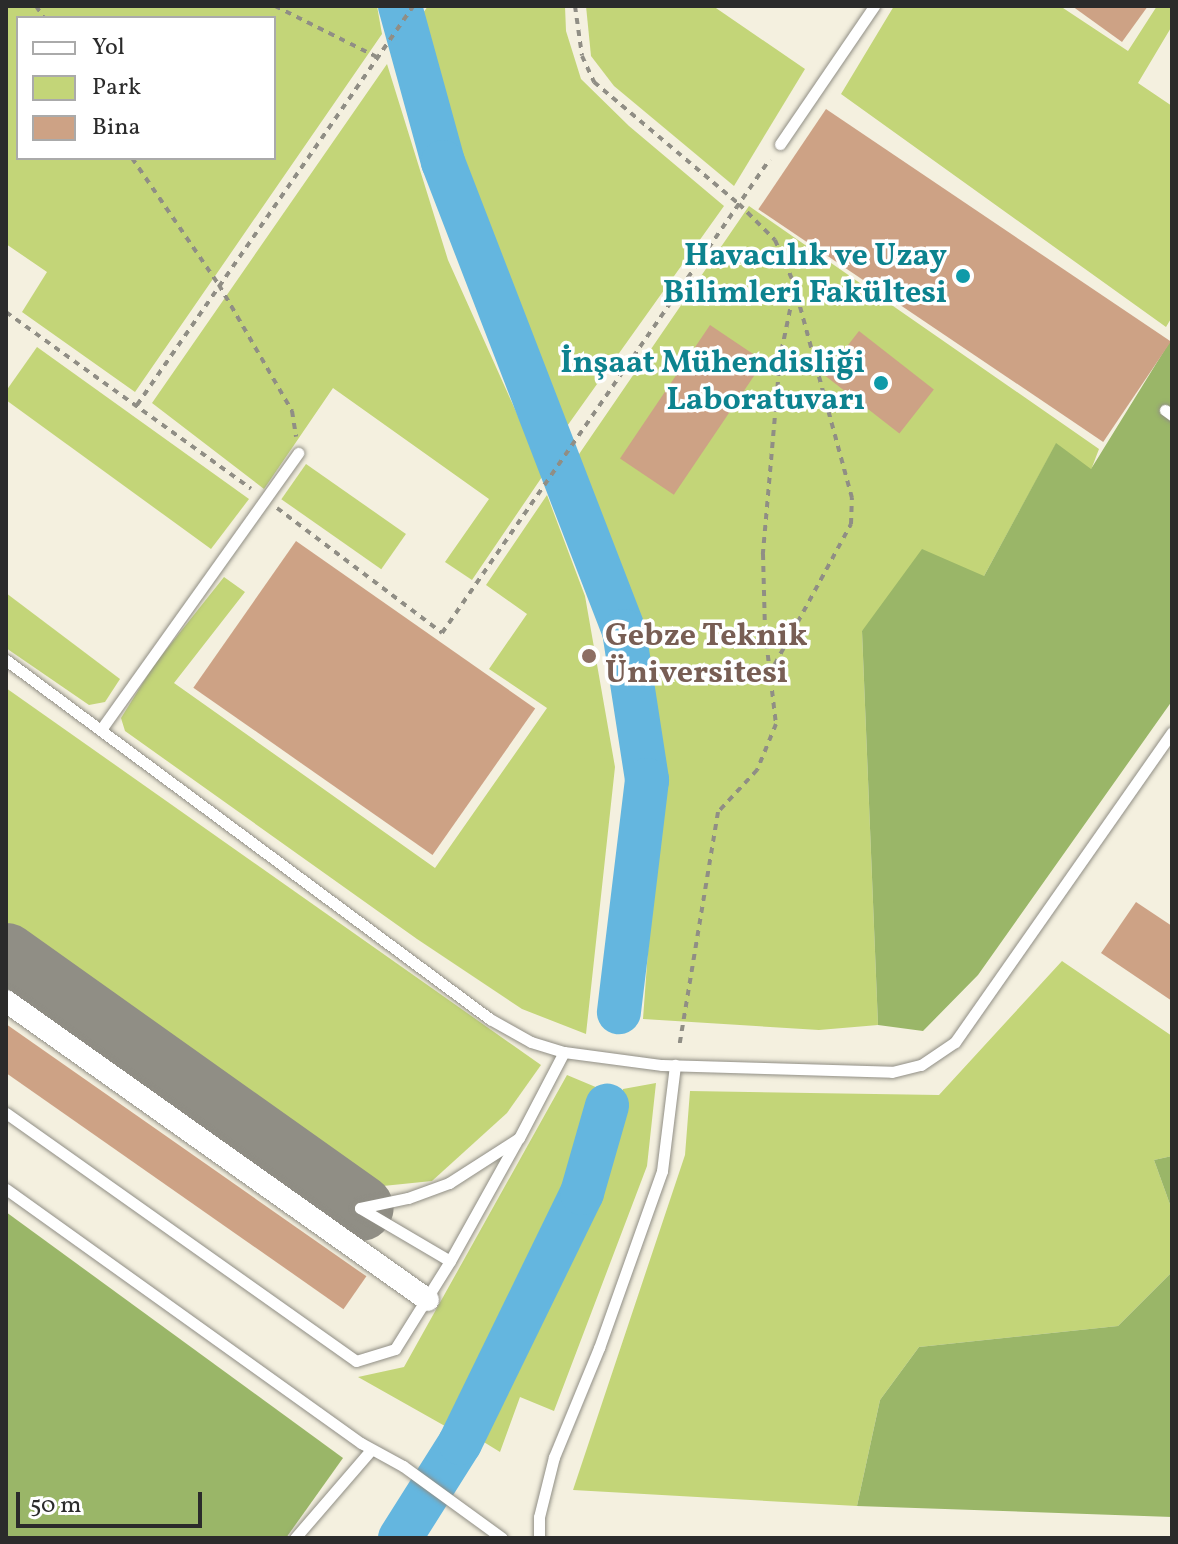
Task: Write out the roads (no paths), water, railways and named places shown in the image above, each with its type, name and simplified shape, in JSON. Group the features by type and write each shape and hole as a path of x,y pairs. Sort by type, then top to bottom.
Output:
{"street":[{"path":"6,1001 428,1300"}],"lane":[{"path":"780,144 874,6"},
{"path":"102,728 298,453"},
{"path":"6,660 102,728 490,1019 531,1042 564,1052 675,1065 892,1072 921,1065 955,1042 1172,732"},
{"path":"6,1113 356,1361 395,1349 428,1300 564,1052"},
{"path":"539,1538 539,1517 554,1457 599,1348 662,1171 675,1065"},
{"path":"450,1261 360,1208 408,1198 449,1183 519,1138"},
{"path":"6,1189 371,1450 403,1466 502,1538"},
{"path":"295,1538 371,1450"}],"waterway":[{"path":"400,6 443,162 624,631 647,780 619,1012"},
{"path":"400,1538 460,1443 582,1193 607,1106"}],"place":[{"name":"Havacılık ve Uzay Bilimleri Fakültesi","path":"963,276"},
{"name":"İnşaat Mühendisliği Laboratuvarı","path":"881,383"},
{"name":"Gebze Teknik Üniversitesi","path":"589,656"}]}
